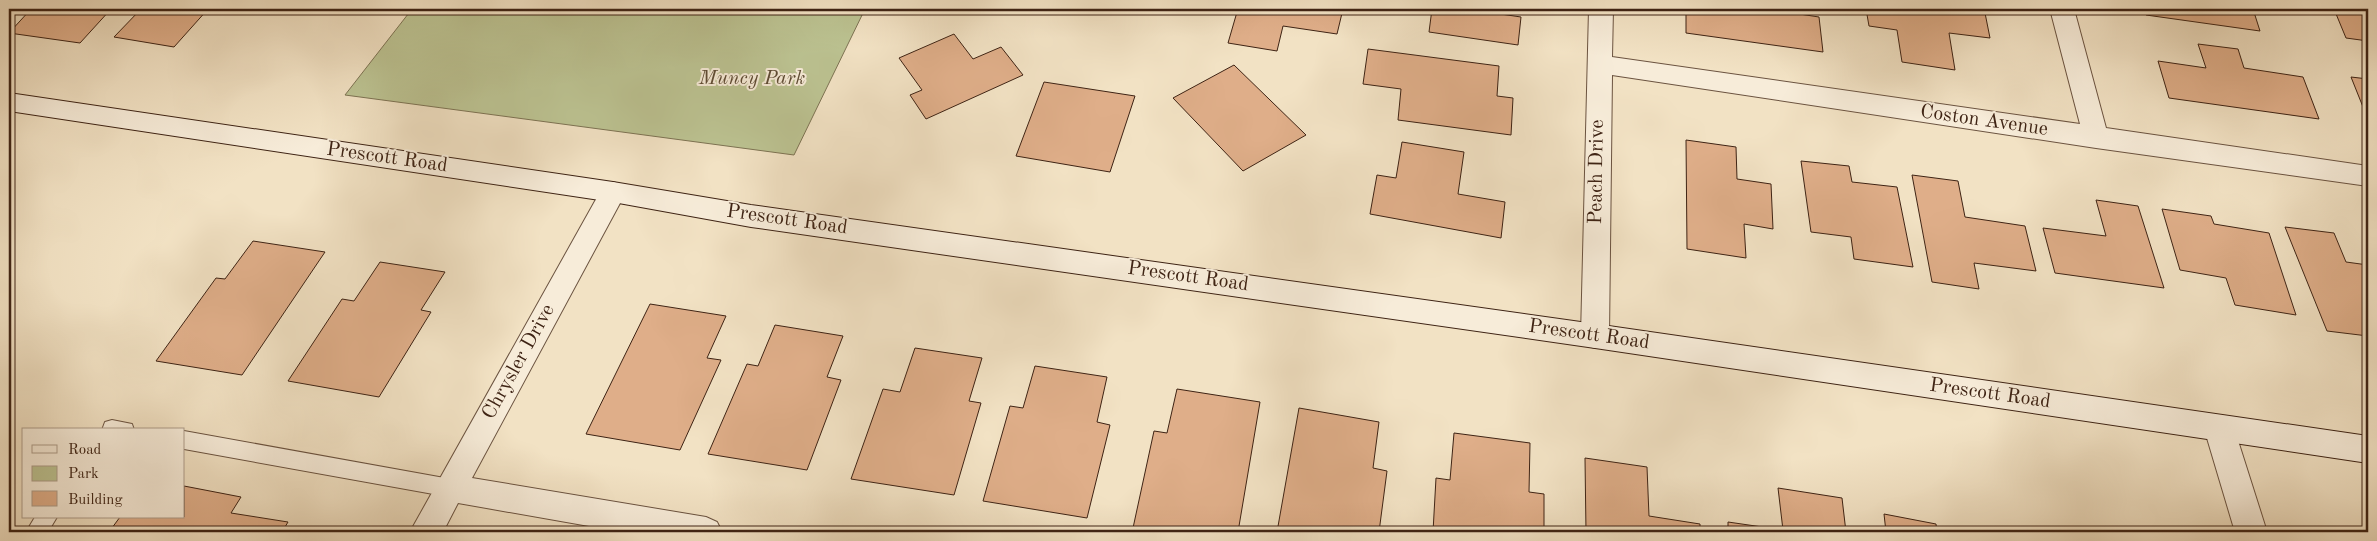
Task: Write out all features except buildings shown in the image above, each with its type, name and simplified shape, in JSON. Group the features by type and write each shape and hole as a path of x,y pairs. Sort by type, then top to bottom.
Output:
{"main road":[{"name":"Peach Drive","path":"1595,336 1601,9"},
{"path":"2062,9 2096,138"},
{"name":"Coston Avenue","path":"1599,64 2096,138 2368,176"},
{"name":"Prescott Road","path":"9,102 612,192 751,216 1595,336 2368,450"},
{"name":"Chrysler Drive","path":"426,532 612,192"},
{"path":"2219,428 2251,532"},
{"path":"450,488 706,532"}],"lane":[{"path":"185,440 450,488"},
{"path":"36,532 46,518"}],"green space":[{"name":"Muncy Park","path":"412,9 865,9 794,155 345,95"}]}
